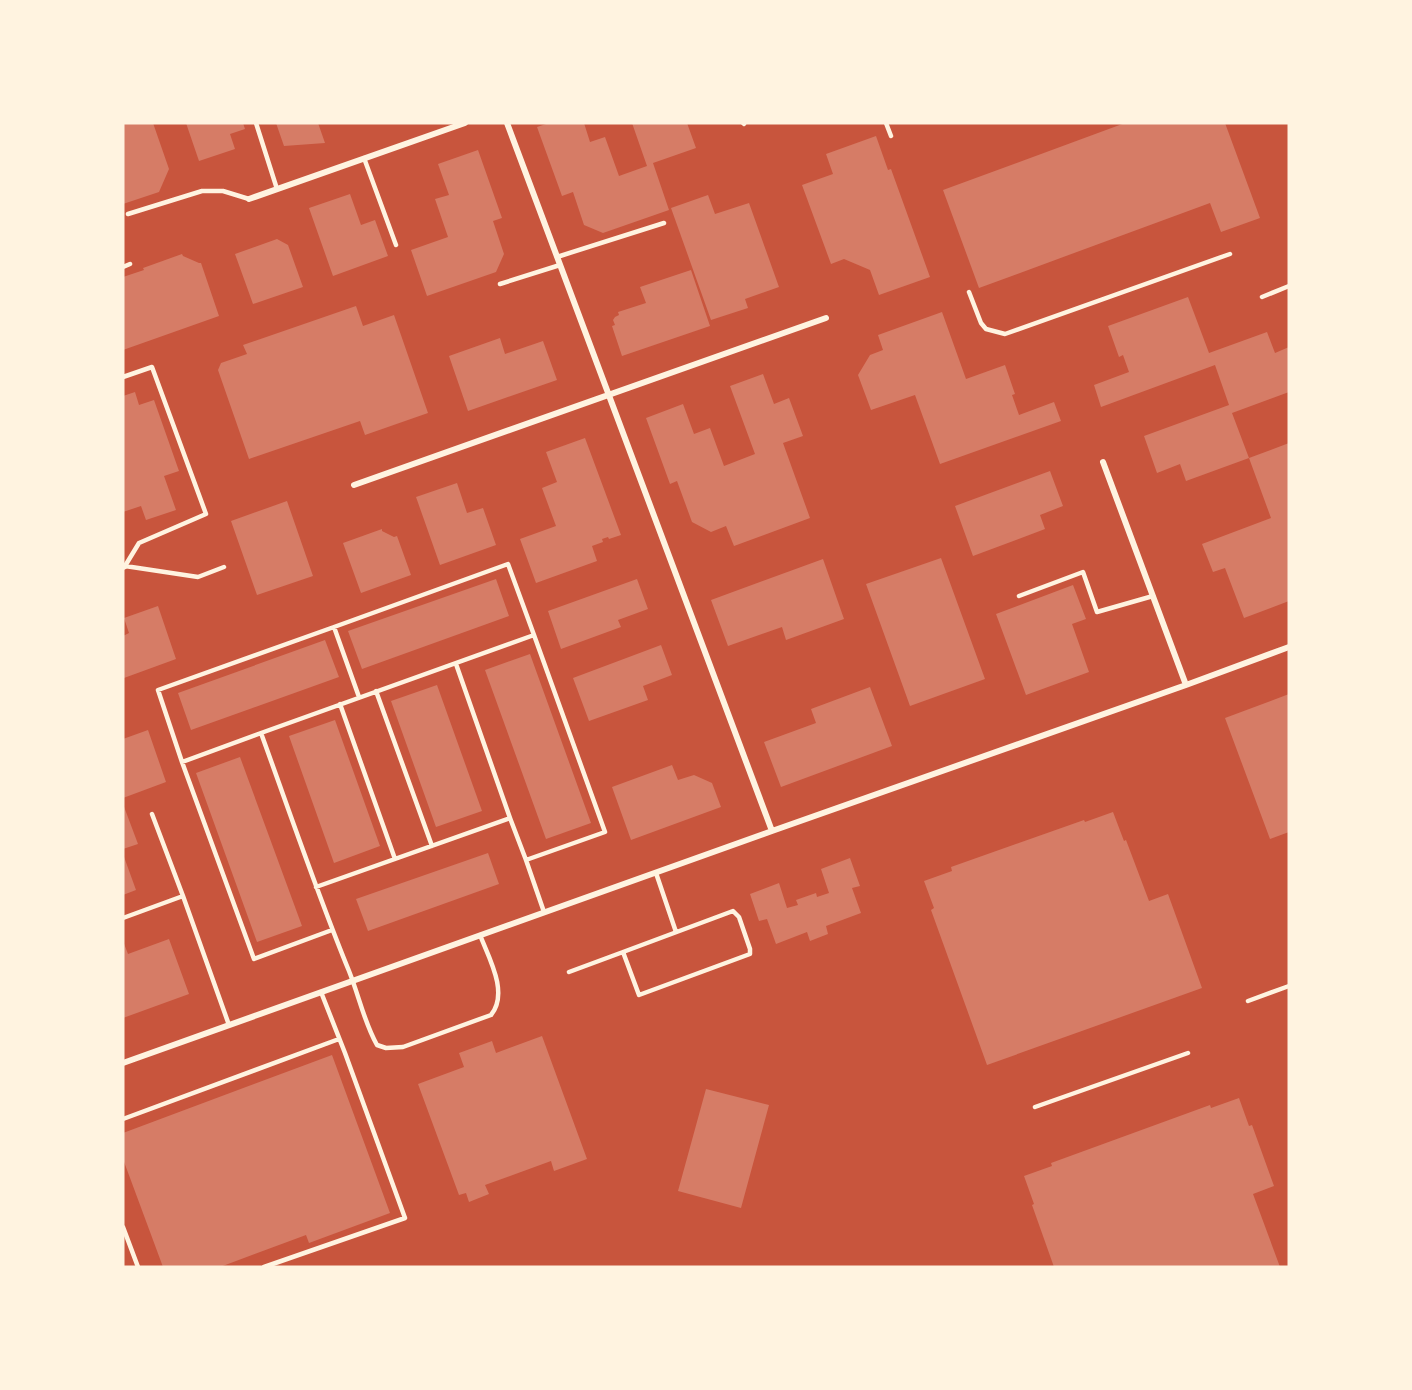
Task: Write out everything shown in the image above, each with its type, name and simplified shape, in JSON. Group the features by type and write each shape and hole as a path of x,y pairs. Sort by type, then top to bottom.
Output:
{"street":[{"path":"249,199 465,123"},
{"path":"507,123 772,831"},
{"path":"354,485 826,318"},
{"path":"1103,462 1186,685"},
{"path":"123,1063 1289,647"}],"lane":[{"path":"256,123 277,189"},
{"path":"886,123 891,136"},
{"path":"364,159 396,245"},
{"path":"128,214 202,191 223,191 249,199"},
{"path":"557,257 664,223"},
{"path":"969,292 981,323 986,329 1005,334 1230,254"},
{"path":"123,267 130,264"},
{"path":"500,284 560,265"},
{"path":"1262,297 1289,286"},
{"path":"123,377 152,367 206,514 139,543 124,566 198,577 224,567"},
{"path":"332,930 254,958 158,690 508,564 606,832 526,860"},
{"path":"1019,596 1083,572 1097,612 1153,596"},
{"path":"334,627 359,697"},
{"path":"182,762 534,635"},
{"path":"456,664 544,912"},
{"path":"376,691 432,846"},
{"path":"340,704 395,859"},
{"path":"261,733 332,930 377,1044 386,1048 403,1047 491,1015 496,1008 499,991 480,935"},
{"path":"152,813 229,1025"},
{"path":"316,886 510,818"},
{"path":"656,873 676,932"},
{"path":"123,918 183,896"},
{"path":"569,972 733,911 739,917 750,949 750,954 639,995 623,952"},
{"path":"1248,1001 1289,986"},
{"path":"264,1267 405,1218 321,992"},
{"path":"123,1119 339,1039"},
{"path":"1035,1107 1188,1053"},
{"path":"123,1227 138,1267"}],"building":[{"path":"123,123 153,123 169,169 159,192 123,204"},
{"path":"186,123 243,123 245,129 230,134 235,149 199,161"},
{"path":"276,123 318,123 325,143 284,146"},
{"path":"549,123 584,123 590,142 605,137 619,176 647,166 632,123 687,123 696,148 653,163 669,210 603,233 584,225 573,192 562,196 537,127"},
{"path":"1125,123 1225,123 1260,218 1221,232 1210,203 979,288 943,190"},
{"path":"876,136 888,170 891,169 930,277 879,295 870,270 844,259 831,264 802,185 833,174 826,154"},
{"path":"478,150 502,218 493,221 504,254 496,272 427,296 411,250 448,237 435,199 449,195 438,164"},
{"path":"350,194 361,225 375,220 388,256 333,276 309,208"},
{"path":"708,195 715,214 749,203 779,287 745,299 748,308 711,320 671,208"},
{"path":"277,239 288,245 303,287 253,304 235,254"},
{"path":"182,254 201,263 219,316 123,350 123,277"},
{"path":"691,270 710,326 622,356 612,326 615,325 613,320 619,315 618,312 646,303 640,287"},
{"path":"1188,297 1209,353 1267,332 1275,353 1289,347 1289,392 1232,413 1249,458 1186,481 1180,464 1157,473 1144,436 1229,405 1215,365 1101,407 1094,385 1129,372 1123,355 1119,357 1108,326"},
{"path":"356,306 363,326 394,315 428,413 365,435 360,421 249,459 218,370 221,363 247,354 243,345"},
{"path":"942,312 966,379 1005,365 1015,394 1012,395 1019,415 1054,402 1061,421 940,464 915,395 871,410 858,375 870,355 883,350 878,335"},
{"path":"500,338 505,354 543,341 557,380 468,411 449,356"},
{"path":"763,374 774,404 789,398 803,436 783,443 810,518 734,546 726,526 711,532 692,522 677,481 670,484 646,418 683,404 694,434 710,428 724,466 755,454 730,386"},
{"path":"135,392 139,405 154,400 179,471 164,476 176,510 146,520 141,506 123,512 123,396"},
{"path":"585,438 621,535 602,539 603,542 592,546 597,561 536,583 520,539 556,526 542,488 557,482 546,452"},
{"path":"1289,443 1289,601 1244,618 1225,568 1213,572 1202,544 1271,518 1249,458"},
{"path":"1050,471 1063,506 1040,515 1045,529 973,556 955,506"},
{"path":"457,483 467,513 483,508 496,545 440,565 416,497"},
{"path":"287,501 313,576 257,595 231,521"},
{"path":"382,529 394,537 397,536 411,575 361,593 343,543"},
{"path":"941,558 985,679 910,706 866,584"},
{"path":"823,559 844,619 786,640 782,627 728,646 711,600"},
{"path":"496,579 509,616 362,669 348,631"},
{"path":"637,579 648,609 618,620 621,627 561,649 548,611"},
{"path":"1073,585 1086,619 1072,624 1089,672 1026,695 996,614"},
{"path":"158,606 176,659 124,678 123,636 129,633 124,618"},
{"path":"325,640 339,677 191,730 178,693"},
{"path":"661,645 672,675 643,686 648,700 589,721 573,678"},
{"path":"530,654 591,823 546,839 485,670"},
{"path":"437,685 482,811 436,827 391,701"},
{"path":"870,687 892,746 781,787 764,742 816,723 811,709"},
{"path":"1289,694 1289,832 1270,839 1225,718"},
{"path":"335,720 380,846 334,863 289,736"},
{"path":"148,730 166,782 123,798 123,739"},
{"path":"240,757 302,926 257,942 196,773"},
{"path":"672,765 678,780 694,775 712,783 721,807 631,840 612,787"},
{"path":"123,804 138,844 123,849"},
{"path":"1113,812 1149,901 1168,894 1202,988 987,1065 931,910 934,908 924,881 952,871 951,867"},
{"path":"488,853 499,884 368,931 356,899"},
{"path":"123,854 136,890 123,895"},
{"path":"850,858 860,886 852,888 861,913 826,926 828,934 810,941 807,932 776,944 767,919 759,921 750,894 779,883 787,908 798,905 796,900 816,893 817,897 829,893 821,869"},
{"path":"169,939 189,994 123,1018 123,941 128,954"},
{"path":"542,1036 587,1159 554,1171 551,1161 485,1185 489,1194 469,1202 466,1193 459,1195 418,1084 464,1067 459,1053 492,1041 496,1053"},
{"path":"332,1055 390,1213 309,1243 306,1235 220,1267 163,1267 123,1159 123,1133"},
{"path":"706,1089 769,1105 741,1208 678,1191"},
{"path":"1239,1098 1249,1126 1252,1125 1274,1186 1253,1194 1280,1267 1054,1267 1024,1176 1052,1166 1051,1163 1210,1105 1211,1108"}]}
